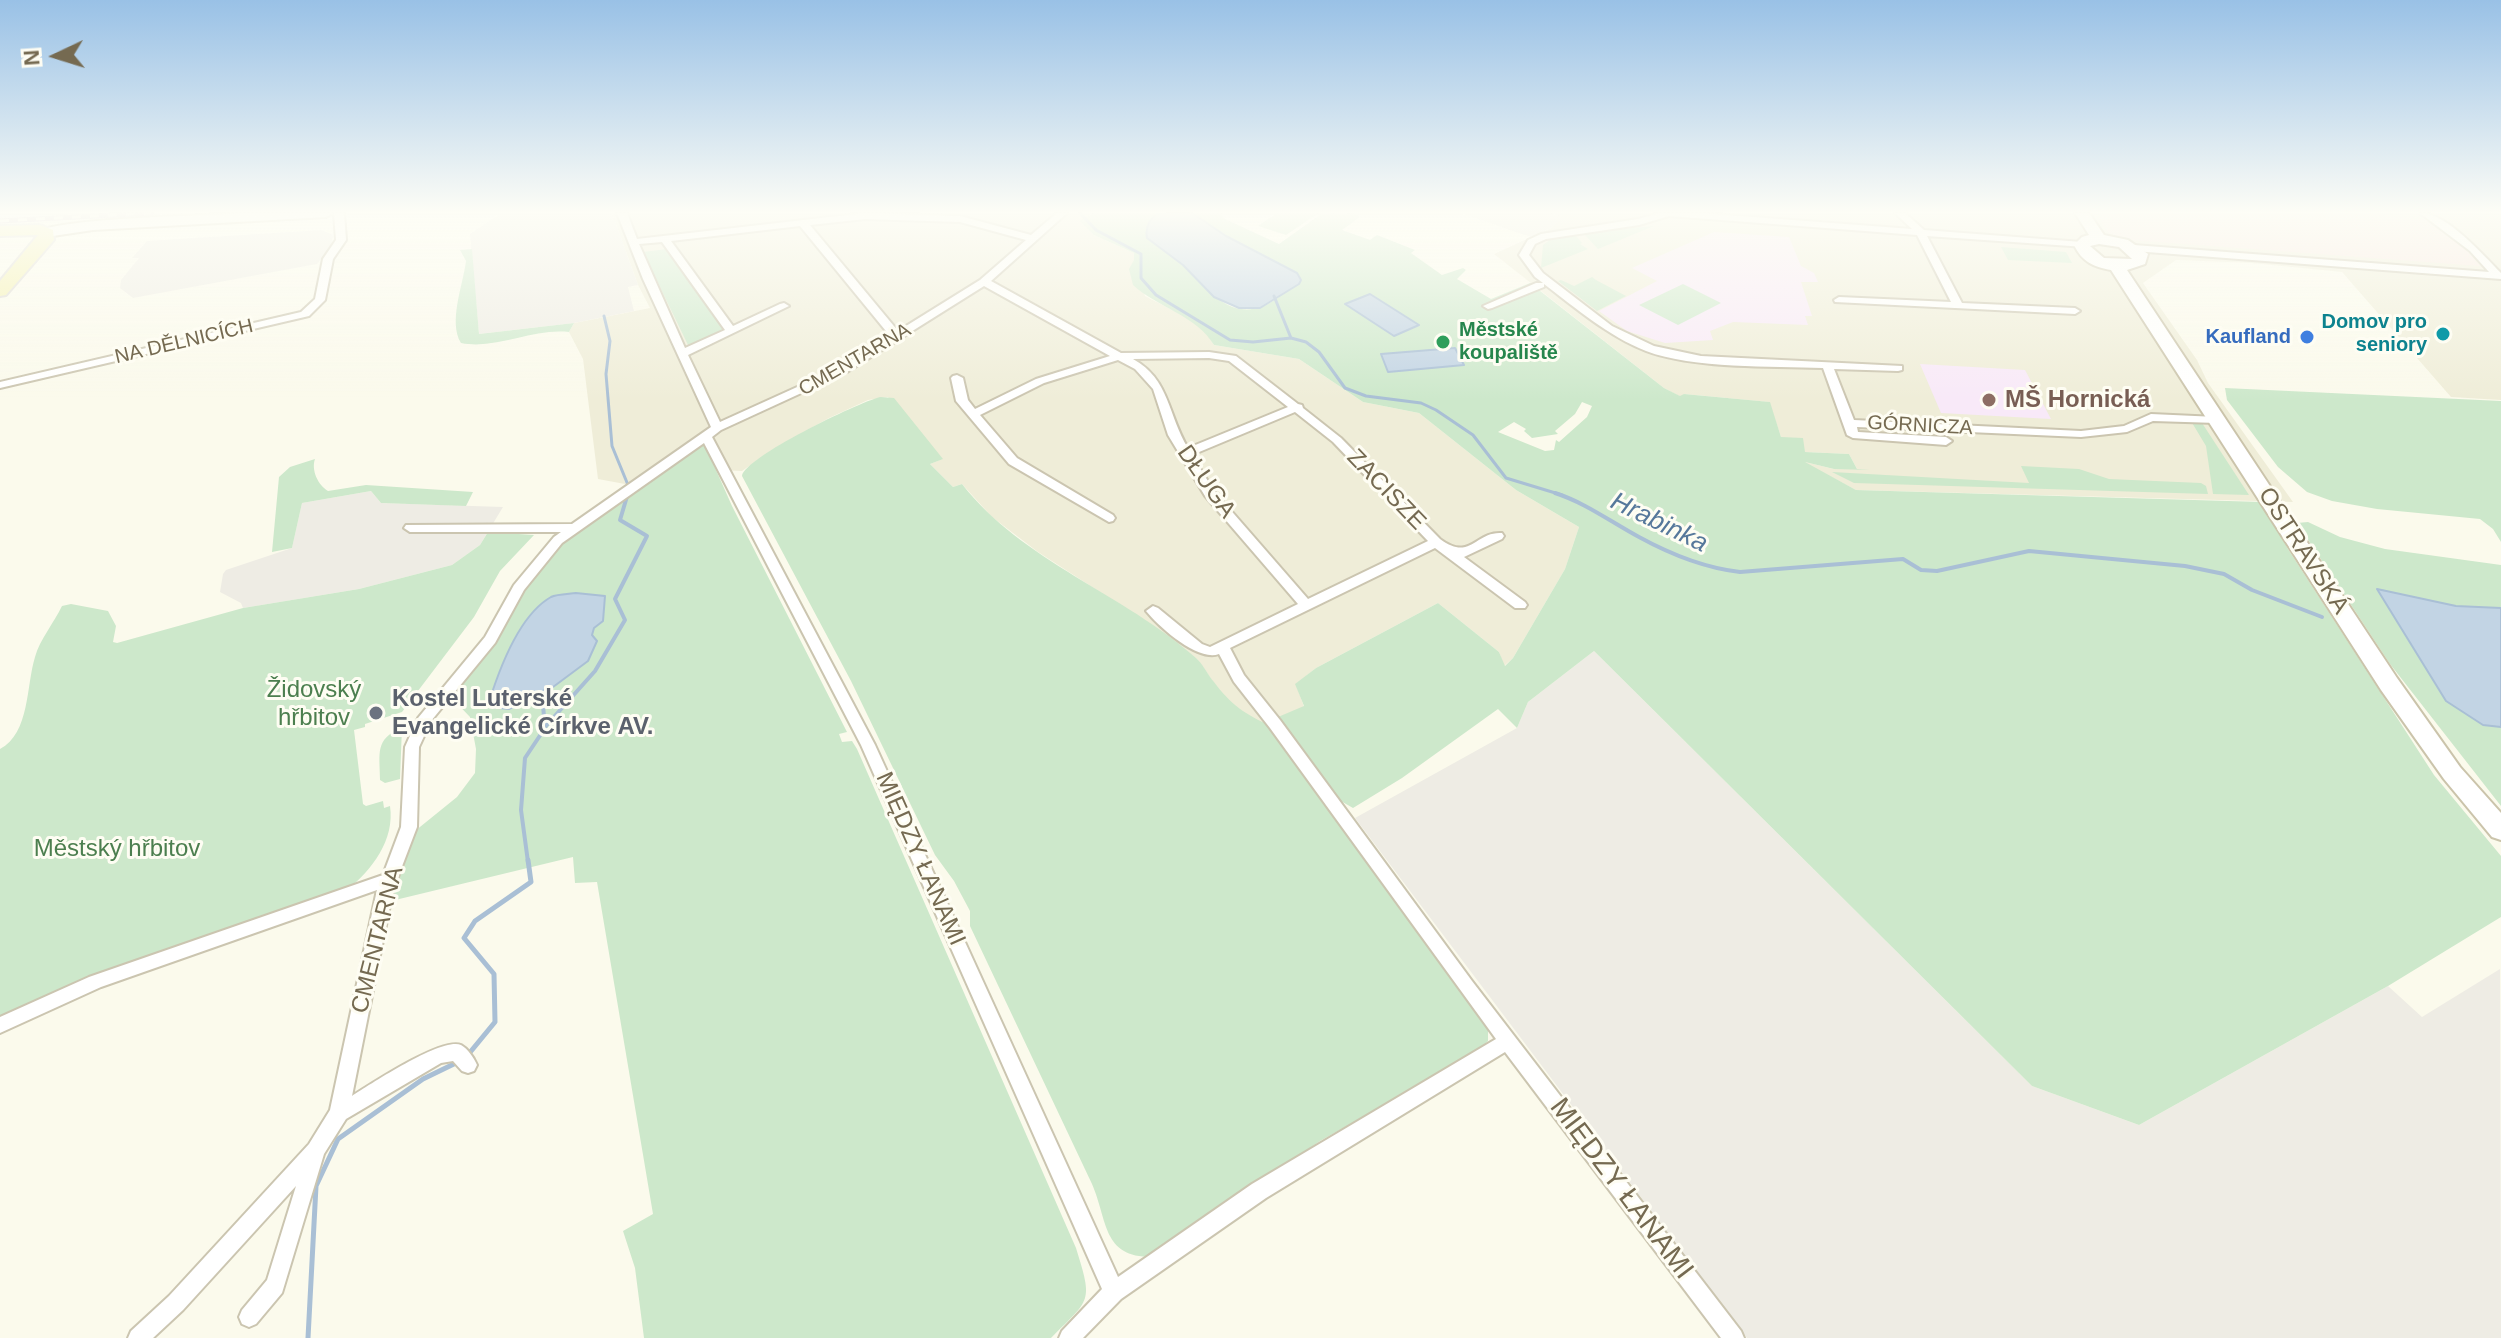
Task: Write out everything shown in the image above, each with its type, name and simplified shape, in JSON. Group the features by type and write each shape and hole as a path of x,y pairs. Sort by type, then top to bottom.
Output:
{"street":[{"name":"NA DĚLNICÍCH","path":"0,385 305,314 320,300 325,275"},
{"name":"MIĘDZY ŁANAMI","path":"647,275 683,353 712,432 868,745 1114,1292"},
{"path":"691,275 731,331"},
{"path":"846,275 897,337"},
{"name":"CMENTARNA","path":"138,1338 176,1303 316,1150 339,1113 389,879 409,827 415,735 428,713 490,640 519,588 540,559 574,528 712,432 803,391 897,337 991,275"},
{"path":"1536,275 1617,334 1651,349 1712,359 1898,368"},
{"path":"1943,275 1958,305"},
{"name":"OSTRAVSKÁ","path":"2123,275 2389,684 2452,773 2501,830"},
{"path":"1488,306 1539,280"},
{"name":"DŁUGA","path":"984,282 1139,367 1158,388 1174,435 1209,493 1306,605"},
{"path":"1839,300 2075,311"},
{"path":"683,353 784,306"},
{"name":"ZACISZE","path":"1120,356 1209,355 1232,358 1337,440 1441,545 1306,605"},
{"path":"974,414 1040,381 1120,356"},
{"name":"GÓRNICZA","path":"1827,365 1850,423 2081,434 2127,429 2151,417 2217,420"},
{"path":"957,378 962,401 1013,461 1109,518"},
{"path":"1184,454 1298,407"},
{"path":"1850,423 1853,435 1946,441"},
{"path":"410,528 574,528"},
{"path":"1441,545 1466,553 1498,536"},
{"path":"1441,545 1520,605"},
{"path":"1153,611 1203,651 1211,652 1306,605"},
{"name":"MIĘDZY ŁANAMI","path":"1223,647 1229,665 1243,685 1734,1338"},
{"path":"0,1025 95,982 389,879"},
{"path":"1069,1338 1114,1292 1259,1191 1509,1040"},
{"path":"339,1113 438,1055 463,1058"},
{"path":"249,1317 275,1286 316,1150"}],"shaded area":[{"path":"125,275 255,275 133,298 120,288"},
{"path":"474,275 635,275 638,285 628,287 634,311 574,323 479,334"},
{"path":"635,275 1140,275 1145,296 1188,318 1206,332 1214,345 1299,359 1363,402 1419,413 1516,490 1579,527 1565,569 1513,658 1504,666 1499,652 1438,603 1316,668 1296,684 1304,707 1279,718 1282,723 1272,728 1239,711 1221,693 1198,660 1154,627 1038,552 992,517 962,484 953,487 930,464 942,459 888,397 868,400 829,418 742,471 718,470 704,443 641,487 598,479 583,359 569,332 574,323 650,308"},
{"path":"1521,275 2154,275 2143,283 2197,360 2208,383 2293,502 1856,490 1801,461 1834,469 1857,469 1849,454 1805,452 1781,437 1769,402 1684,394 1683,398 1664,388"},
{"path":"1646,275 1815,275 1818,282 1801,282 1812,316 1805,316 1808,325 1733,322 1710,331 1713,340 1665,343 1627,331 1599,311 1657,281"},
{"path":"2345,275 2501,275 2501,400 2451,397"},
{"name":"MŠ Hornická","path":"1920,364 2025,370 2051,419 1941,413"},
{"path":"371,491 381,503 503,507 480,545 452,565 359,589 243,608 241,603 220,592 226,570 292,548 302,503"},
{"path":"1594,651 2032,1086 2139,1125 2388,986 2422,1017 2500,969 2501,1338 1747,1338 1355,818 1517,728 1528,702"}],"green space":[{"path":"463,275 474,275 479,334 574,323 569,332 542,333 488,344 461,343 456,325"},
{"path":"654,275 686,275 725,331 689,347"},
{"path":"1131,275 1194,275 1226,304 1248,309 1266,305 1299,284 1297,275 1461,275 1457,279 1491,299 1530,283 1664,388 1680,396 1770,402 1781,437 1803,438 1805,452 1849,454 1857,469 1870,470 1834,469 1805,462 1856,490 2262,502 2288,549 2434,775 2501,856 2501,917 2388,986 2139,1125 2032,1086 1594,651 1528,702 1517,728 1498,709 1402,778 1353,808 1332,796 1278,717 1304,706 1295,684 1316,668 1438,603 1499,652 1505,666 1513,658 1565,569 1579,527 1516,490 1419,413 1363,402 1299,359 1214,345 1197,326 1133,285","holes":["1582,402 1592,406 1587,417 1559,442 1556,440 1554,450 1545,451 1498,432 1514,422 1526,429 1524,431 1532,438 1558,434 1555,431 1575,414"]},
{"path":"1592,277 1626,296 1597,311 1558,281 1574,286"},
{"path":"1683,284 1721,303 1678,325 1639,305"},
{"path":"2225,388 2501,401 2501,542 2493,529 2480,519 2377,509 2332,501 2307,492 2278,467 2227,400"},
{"path":"880,397 894,398 943,459 930,464 953,487 962,484 1014,535 1167,635 1199,660 1232,703 1271,726 1488,1028 1488,1041 1473,1055 1320,1141 1152,1257 1124,1251 1109,1234 1092,1184 970,926 970,911 935,855 851,681 742,476 748,467 781,444 849,409"},
{"path":"2191,421 2202,423 2249,495 2213,494 2206,446"},
{"path":"704,443 732,506 847,732 839,734 842,742 852,741 857,749 1076,1248 1085,1280 1085,1299 1051,1338 644,1338 635,1268 623,1231 653,1214 597,882 575,883 573,857 391,901 415,831 457,797 475,773 476,749 470,717 448,694 530,579 567,536"},
{"path":"315,459 316,477 328,491 366,485 473,492 466,506 381,503 371,491 302,503 292,548 272,552 279,477 290,467"},
{"path":"2021,466 2079,469 2109,479 2201,483 2206,486 2208,494 1854,483 1832,472 2029,483"},
{"path":"2308,522 2340,537 2385,549 2501,565 2501,608 2456,606 2378,590 2446,701 2483,725 2501,727 2501,806 2390,664 2297,523"},
{"name":"Městský hřbitov","path":"488,532 534,535 500,571 474,617 402,712 354,730 363,804 366,806 383,801 384,808 390,806 391,819 380,853 356,882 347,890 0,1019 0,749 10,742 22,721 37,650 62,606 71,604 108,611 116,626 113,642 117,643 243,608 359,589 452,565 480,545"},
{"path":"402,727 400,779 385,783 380,780 380,748 387,737"}],"water":[{"path":"1193,275 1298,275 1301,280 1260,308 1239,308 1214,297"},
{"path":"1370,294 1419,325 1394,336 1345,304"},
{"path":"1455,348 1464,365 1388,372 1381,354"},
{"path":"2377,589 2456,606 2501,608 2501,727 2483,725 2446,701"},
{"path":"576,593 605,596 603,621 594,628 592,635 597,641 588,661 549,690 509,709 490,707 489,702 505,659 529,616 551,597"}],"waterway":[{"name":"Hrabinka","path":"1141,275 1156,295 1230,340 1253,342 1291,338"},
{"path":"1274,296 1291,338"},
{"path":"604,316 610,341 606,374 612,446 628,485 628,493"},
{"name":"Hrabinka","path":"1291,338 1306,342 1319,352 1345,388 1366,396 1421,403 1436,410 1473,435 1506,478 1562,495"},
{"path":"545,727 595,671 625,620 615,599 647,536 620,520 628,493"},
{"name":"Hrabinka","path":"1555,493 1588,507 1663,549 1701,564 1727,570 1740,572 1903,559 1921,570 1937,571 2029,551 2185,566 2224,574 2252,590 2322,617"},
{"path":"528,862 521,810 525,758 545,728 542,694 545,690"},
{"path":"467,1056 495,1022 494,974 464,938 475,921 531,882 528,860"},
{"path":"308,1338 316,1186 338,1139 423,1079 460,1061"}],"place":[{"name":"Domov pro seniory","path":"2443,334"},
{"name":"Kaufland","path":"2307,337"},
{"name":"Městské koupaliště","path":"1443,342"},
{"name":"MŠ Hornická","path":"1989,400"},
{"name":"Kostel Luterské Evangelické Církve AV.","path":"376,713"}],"park label":[{"name":"Židovský hřbitov","path":"314,704"}]}
